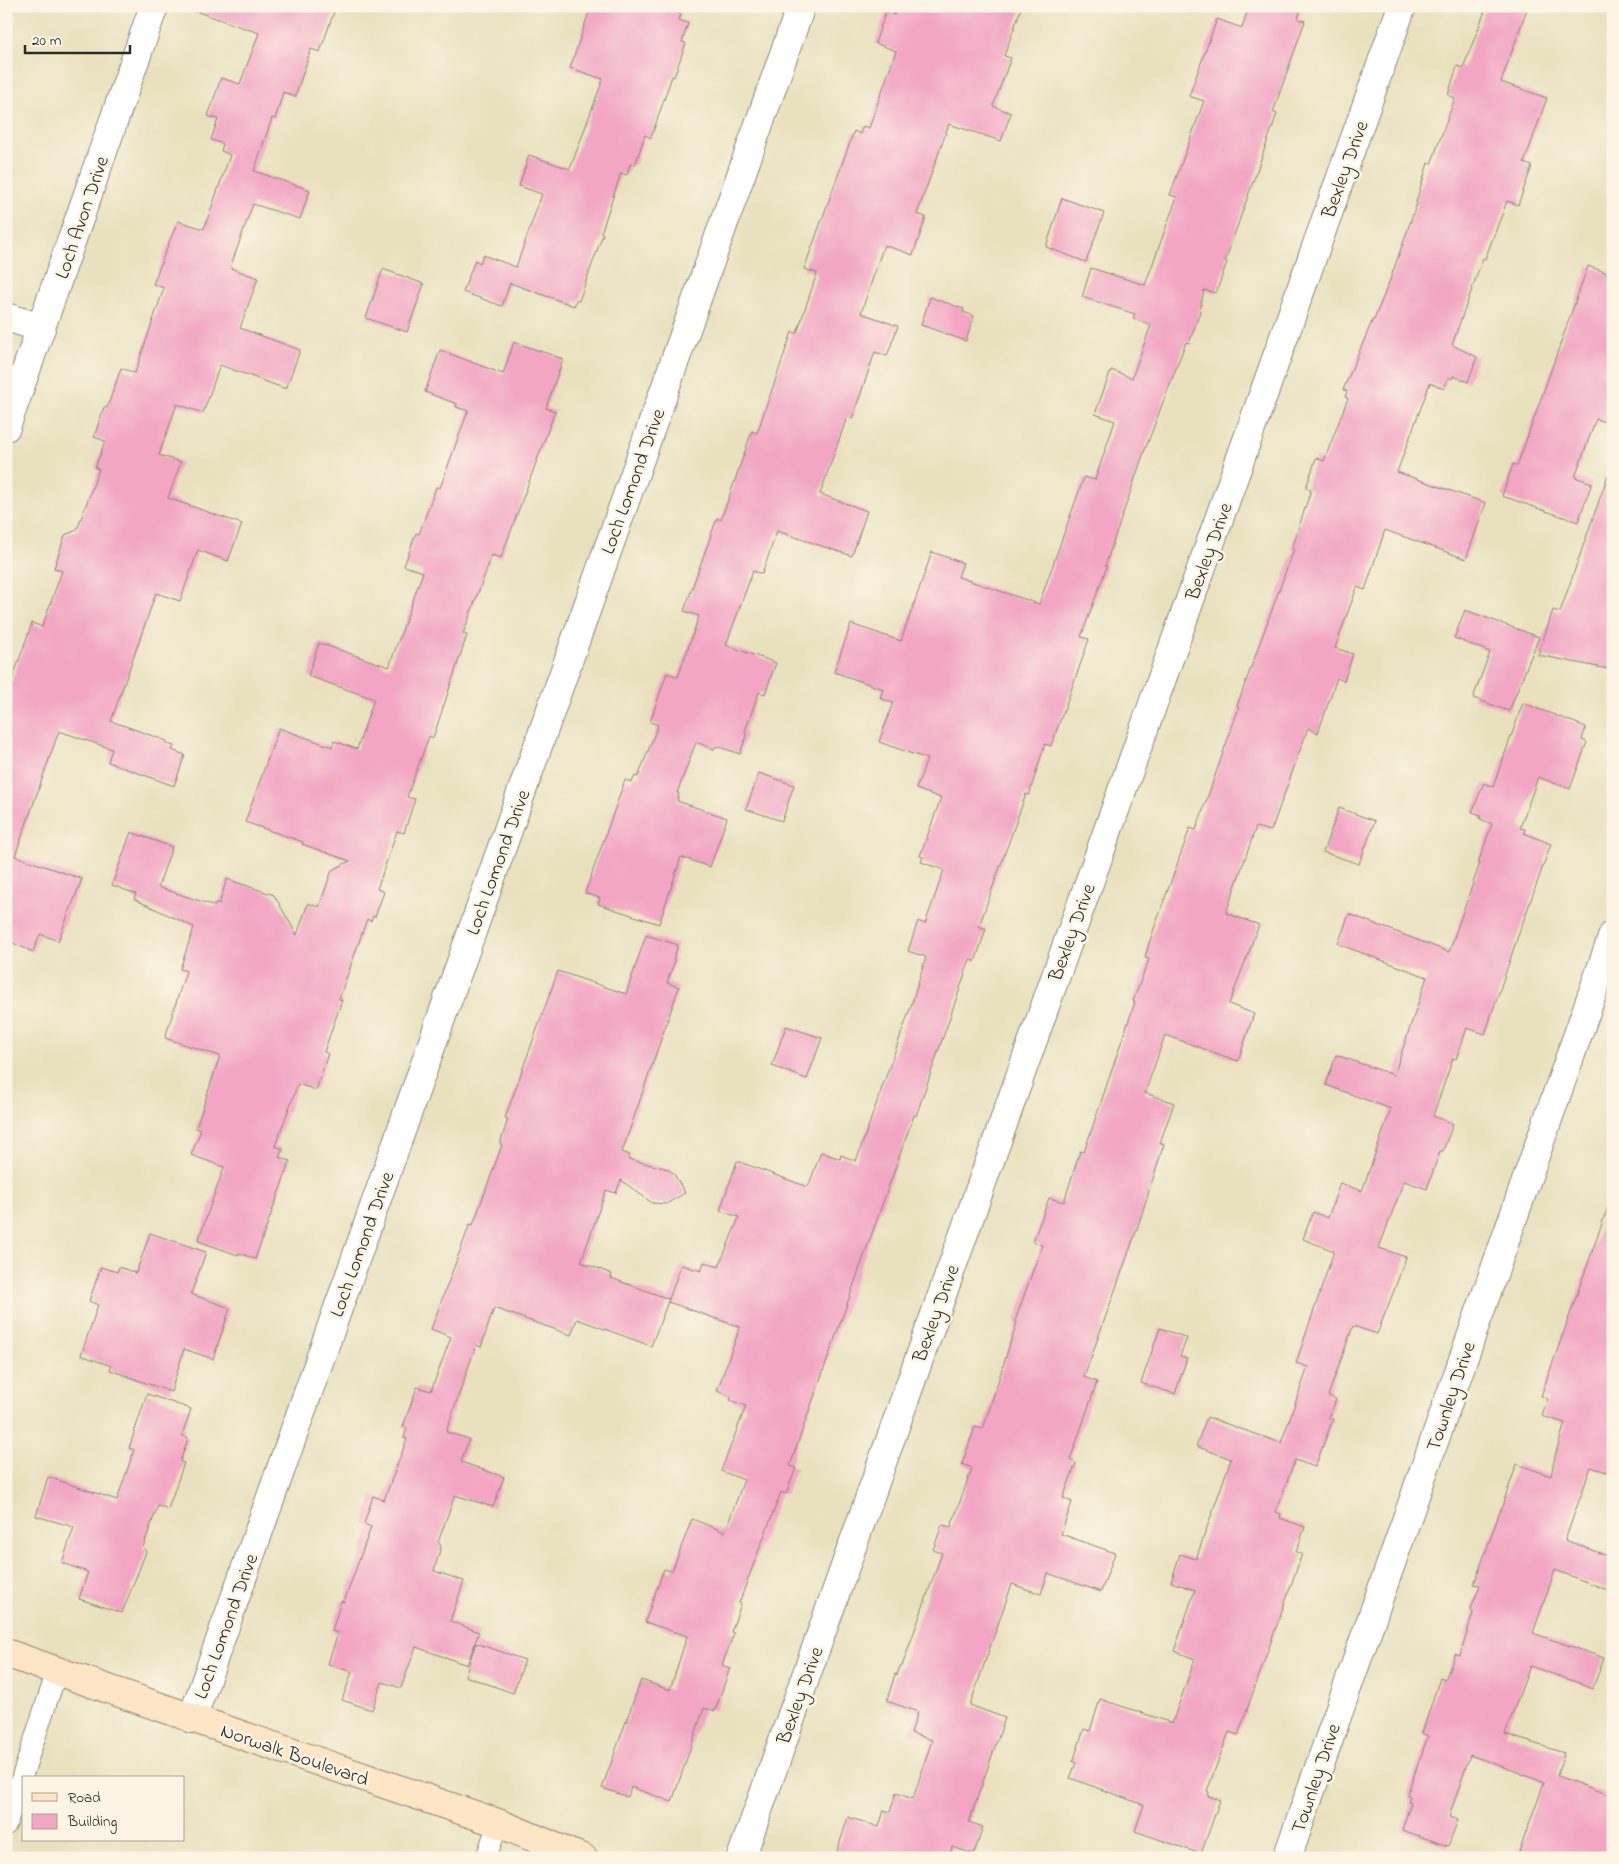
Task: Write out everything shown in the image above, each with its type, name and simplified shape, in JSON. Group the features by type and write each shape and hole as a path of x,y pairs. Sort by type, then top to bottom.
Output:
{"main road":[{"name":"Norwalk Boulevard","path":"6,1653 498,1824 583,1858"}],"street":[{"name":"Loch Avon Drive","path":"6,427 154,6"},
{"name":"Loch Lomond Drive","path":"192,1719 801,6"},
{"name":"Bexley Drive","path":"741,1858 1402,6"},
{"path":"6,317 42,328"},
{"name":"Townley Drive","path":"1287,1858 1613,935"}],"lane":[{"path":"22,1776 57,1671"},
{"path":"6,1825 22,1777"},
{"path":"486,1858 498,1824"}],"building":[{"path":"196,6 336,6 320,52 311,49 295,97 283,92 275,119 272,118 254,171 310,190 300,219 253,204 230,268 258,278 240,328 300,350 286,389 220,365 203,413 177,404 159,455 181,462 168,498 242,524 228,561 198,550 180,601 156,593 111,721 167,741 166,743 174,746 172,750 185,755 174,786 108,762 112,749 59,731 15,856 82,879 58,941 40,934 33,952 6,940 6,697 32,623 42,627 62,571 54,568 65,535 77,530 99,469 95,468 105,441 94,437 104,407 107,408 121,368 135,373 164,288 153,284 170,240 178,221 204,229 230,155 221,151 223,144 211,140 218,119 208,116 221,78 240,84 259,33 195,11"},
{"path":"591,6 659,6 681,14 679,20 688,23 682,42 686,43 674,77 672,76 651,138 645,135 635,165 630,164 627,175 621,173 601,233 603,234 579,301 576,300 574,306 510,283 502,306 463,292 475,260 480,263 483,255 516,267 542,194 519,186 529,155 570,169 603,79 570,68"},
{"path":"897,6 1022,6 1004,56 1011,58 993,106 1011,113 1001,141 949,124 917,214 926,217 913,255 884,245 861,313 898,326 887,356 875,352 852,419 847,417 820,494 867,511 852,556 777,531 762,574 753,571 726,645 776,663 765,694 759,692 745,731 746,736 740,754 717,746 714,749 696,742 677,793 679,793 677,801 727,818 710,867 681,857 659,924 598,904 600,898 585,893 625,780 632,782 635,776 638,777 658,725 650,722 667,673 678,677 699,616 684,611 717,518 721,520 752,431 757,433 792,332 797,333 817,273 804,269 854,131 860,134 863,126 869,128 896,51 875,43 886,11 894,15"},
{"path":"1249,6 1302,6 1298,19 1305,21 1273,112 1277,114 1225,261 1227,262 1216,293 1204,290 1199,315 1189,343 1186,342 1143,455 1105,566 1107,566 1081,637 1089,639 1078,671 1051,746 1045,744 1029,795 1026,794 979,926 986,929 975,962 970,959 916,1116 914,1115 796,1448 790,1466 796,1468 786,1494 781,1492 739,1603 741,1604 731,1632 734,1633 722,1665 730,1668 715,1711 704,1708 672,1802 631,1787 628,1797 602,1788 641,1680 670,1690 687,1636 645,1622 664,1569 672,1571 692,1519 725,1532 744,1480 721,1471 746,1406 730,1400 732,1397 717,1391 740,1327 668,1302 681,1265 701,1271 704,1262 719,1267 739,1217 720,1211 737,1161 808,1187 821,1152 840,1159 841,1155 856,1161 910,1009 926,957 908,951 918,921 925,924 944,870 921,862 923,857 920,856 941,798 916,789 927,759 879,742 893,703 880,698 883,689 834,672 851,624 901,641 932,552 963,563 958,577 1039,604 1084,477 1095,480 1115,421 1095,414 1111,370 1132,378 1151,325 1133,319 1135,314 1082,297 1091,268 1145,285 1177,197 1170,195 1204,101 1189,96 1217,19 1242,28"},
{"path":"1487,6 1528,6 1501,82 1547,98 1524,163 1532,166 1518,205 1507,201 1485,259 1483,258 1452,345 1477,357 1468,382 1453,376 1452,379 1448,377 1444,389 1430,383 1397,472 1486,503 1466,559 1385,530 1365,590 1357,587 1335,648 1353,654 1344,681 1337,678 1318,733 1308,728 1271,831 1256,827 1226,913 1259,925 1229,1004 1254,1014 1238,1061 1165,1035 1145,1093 1174,1103 1160,1143 1164,1144 1137,1229 1084,1377 1097,1382 1070,1460 1076,1463 1063,1498 1072,1502 1061,1534 1115,1553 1101,1592 1048,1573 1041,1594 1012,1584 970,1705 1005,1718 969,1822 983,1827 974,1854 952,1847 949,1858 835,1858 848,1817 879,1827 884,1810 890,1812 896,1793 913,1799 932,1740 911,1733 918,1712 887,1701 895,1674 897,1675 900,1666 902,1666 942,1553 933,1550 942,1525 951,1527 972,1468 962,1464 975,1427 983,1429 1017,1322 1015,1321 1042,1245 1033,1242 1049,1198 1064,1202 1080,1151 1084,1152 1135,1002 1133,1001 1149,959 1145,958 1149,943 1190,828 1196,830 1239,707 1237,706 1294,549 1292,548 1311,490 1306,488 1316,458 1324,461 1348,398 1345,397 1347,391 1343,390 1390,280 1417,203 1428,163 1431,164 1455,98 1448,95 1457,66 1463,68"},
{"path":"1062,198 1104,213 1086,262 1046,247"},
{"path":"1588,266 1613,275 1613,425 1596,419 1575,477 1592,483 1578,522 1502,496 1513,464 1517,466"},
{"path":"383,269 424,284 407,332 366,318"},
{"path":"930,297 964,309 963,312 974,316 966,341 921,325"},
{"path":"514,342 563,359 546,408 555,411 501,558 492,555 463,634 467,635 433,738 429,736 407,797 415,799 404,833 397,831 377,889 384,892 375,917 373,916 371,921 367,919 339,999 342,1000 324,1052 328,1054 316,1090 298,1084 275,1146 283,1149 279,1157 290,1161 255,1259 239,1253 238,1255 198,1241 224,1167 191,1155 201,1130 196,1128 220,1056 165,1038 186,971 180,969 194,927 134,899 136,894 112,885 131,832 172,847 158,887 215,906 216,902 219,904 227,879 274,895 297,935 308,903 319,907 332,870 350,861 245,822 279,728 332,747 334,741 357,749 374,699 308,676 319,643 389,667 423,572 404,566 416,533 419,534 436,487 440,488 468,411 456,407 457,404 425,392 440,350 503,374"},
{"path":"1608,475 1613,476 1613,670 1538,655 1553,610 1560,612"},
{"path":"1465,610 1539,637 1509,711 1473,698 1490,652 1454,638"},
{"path":"1523,703 1586,727 1582,740 1587,742 1570,789 1538,777 1520,828 1525,829 1524,833 1551,844 1485,1034 1467,1028 1456,1059 1453,1058 1433,1116 1453,1124 1443,1151 1440,1151 1427,1189 1404,1181 1379,1248 1406,1257 1395,1288 1377,1334 1353,1326 1328,1396 1336,1399 1329,1418 1333,1419 1315,1467 1295,1460 1276,1512 1281,1514 1280,1518 1305,1527 1296,1552 1302,1554 1238,1735 1229,1732 1207,1791 1209,1792 1208,1796 1220,1800 1201,1854 1135,1831 1144,1805 1070,1778 1076,1763 1073,1762 1084,1729 1090,1731 1100,1699 1172,1723 1195,1659 1174,1651 1195,1590 1171,1582 1180,1554 1196,1559 1231,1459 1196,1446 1207,1417 1281,1443 1308,1367 1296,1363 1334,1251 1303,1239 1313,1212 1328,1218 1340,1183 1362,1191 1391,1109 1326,1085 1336,1055 1394,1075 1427,977 1338,944 1349,914 1449,952 1492,824 1480,819 1481,815 1472,812 1484,783 1493,787"},
{"path":"759,773 794,785 782,821 746,809"},
{"path":"1339,808 1375,821 1359,864 1323,852"},
{"path":"646,935 678,945 667,983 679,987 622,1152 630,1155 628,1159 668,1169 674,1174 685,1193 666,1204 652,1203 621,1180 616,1193 606,1190 581,1262 612,1274 611,1278 669,1299 651,1346 577,1319 571,1335 494,1308 481,1347 476,1345 446,1432 469,1439 461,1462 504,1477 493,1507 455,1495 438,1542 441,1546 434,1571 464,1581 450,1621 479,1632 467,1665 416,1647 401,1688 382,1682 372,1710 342,1700 352,1672 328,1664 338,1633 332,1631 341,1601 344,1602 371,1527 364,1524 373,1496 384,1500 407,1439 404,1438 407,1428 403,1427 417,1387 431,1391 451,1337 431,1329 470,1224 473,1225 502,1145 500,1144 508,1119 505,1118 558,971 626,994"},
{"path":"786,1026 822,1038 807,1079 772,1066"},
{"path":"1609,1204 1613,1205 1613,1474 1591,1467 1565,1540 1613,1558 1613,1592 1555,1570 1533,1633 1604,1658 1593,1688 1530,1666 1505,1734 1564,1753 1557,1776 1613,1796 1613,1858 1517,1858 1544,1782 1470,1755 1449,1817 1458,1820 1448,1846 1402,1830 1411,1802 1408,1801 1410,1796 1407,1795 1428,1736 1422,1733 1440,1678 1445,1680 1455,1654 1460,1656 1473,1613 1471,1609 1480,1585 1474,1584 1517,1464 1551,1476 1565,1423 1542,1416 1548,1399 1541,1396"},
{"path":"150,1233 206,1252 191,1294 230,1308 213,1359 184,1349 171,1392 110,1370 111,1366 81,1355 98,1305 89,1301 101,1267 117,1272 119,1267 136,1273"},
{"path":"1160,1328 1187,1338 1180,1356 1187,1358 1175,1394 1141,1383"},
{"path":"147,1394 191,1409 182,1435 188,1438 180,1462 184,1463 168,1509 158,1505 143,1547 146,1552 122,1613 79,1599 88,1572 62,1563 74,1527 36,1516 48,1477 117,1500 134,1450 129,1448"},
{"path":"476,1643 525,1660 513,1693 465,1676"}]}
